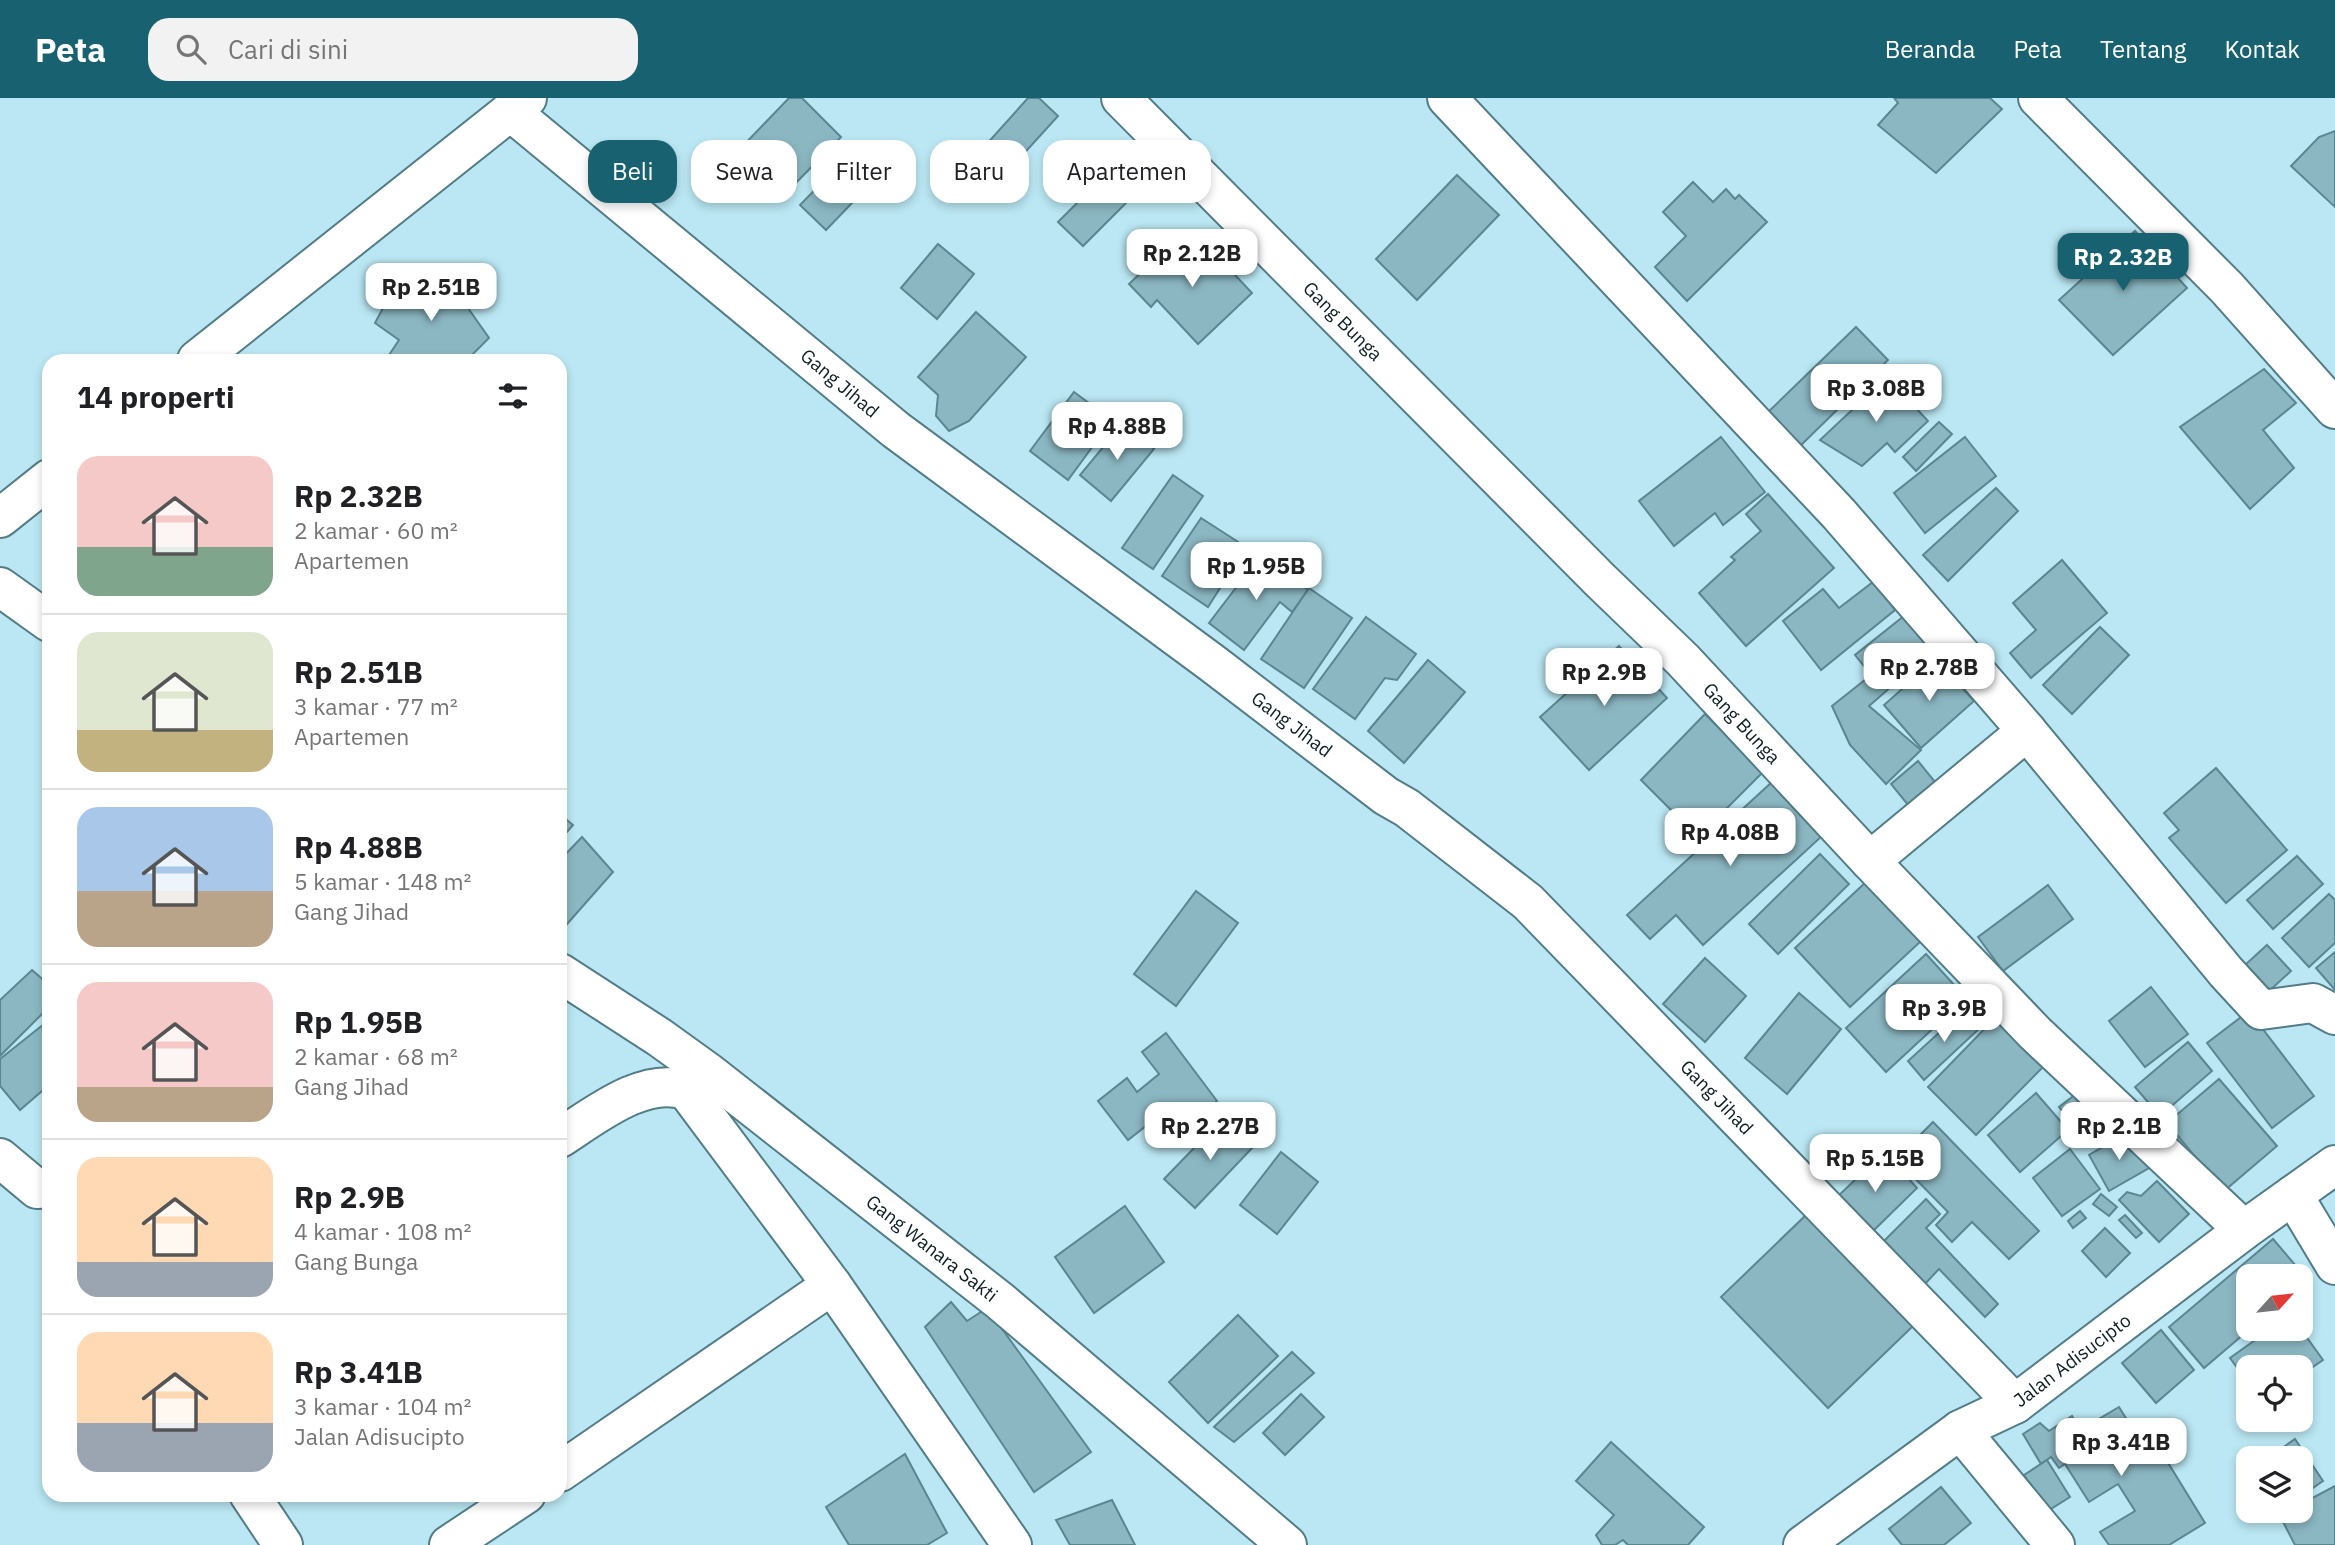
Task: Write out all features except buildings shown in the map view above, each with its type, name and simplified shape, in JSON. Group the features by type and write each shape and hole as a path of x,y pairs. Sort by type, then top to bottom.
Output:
{"street":[{"name":"Gang Bunga","path":"1121,98 1600,580 1683,660 2035,1033 2244,1230"},
{"path":"1447,98 1839,514 2027,731 2261,1010 2313,1003 2335,1015"},
{"path":"2038,98 2227,288 2335,409"},
{"path":"205,354 519,104"},
{"name":"Gang Jihad","path":"519,104 896,430 1212,663 1386,796 1407,808 1528,902 2015,1404"},
{"path":"0,518 42,485"},
{"path":"0,587 42,617"},
{"path":"1870,861 2027,731"},
{"name":"Gang Wanara Sakti","path":"567,978 659,1037 709,1073 1000,1301 1287,1545"},
{"path":"567,1134 629,1095 652,1089 677,1087 687,1091 832,1285 1012,1545"},
{"path":"0,1158 37,1189 42,1189"},
{"name":"Jalan Adisucipto","path":"1803,1545 1960,1430 2015,1404 2244,1230 2335,1165"},
{"path":"2293,1195 2335,1265"},
{"path":"567,1467 832,1285"},
{"path":"1960,1430 2055,1545"},
{"path":"254,1502 283,1545"},
{"path":"449,1545 514,1502"}]}
